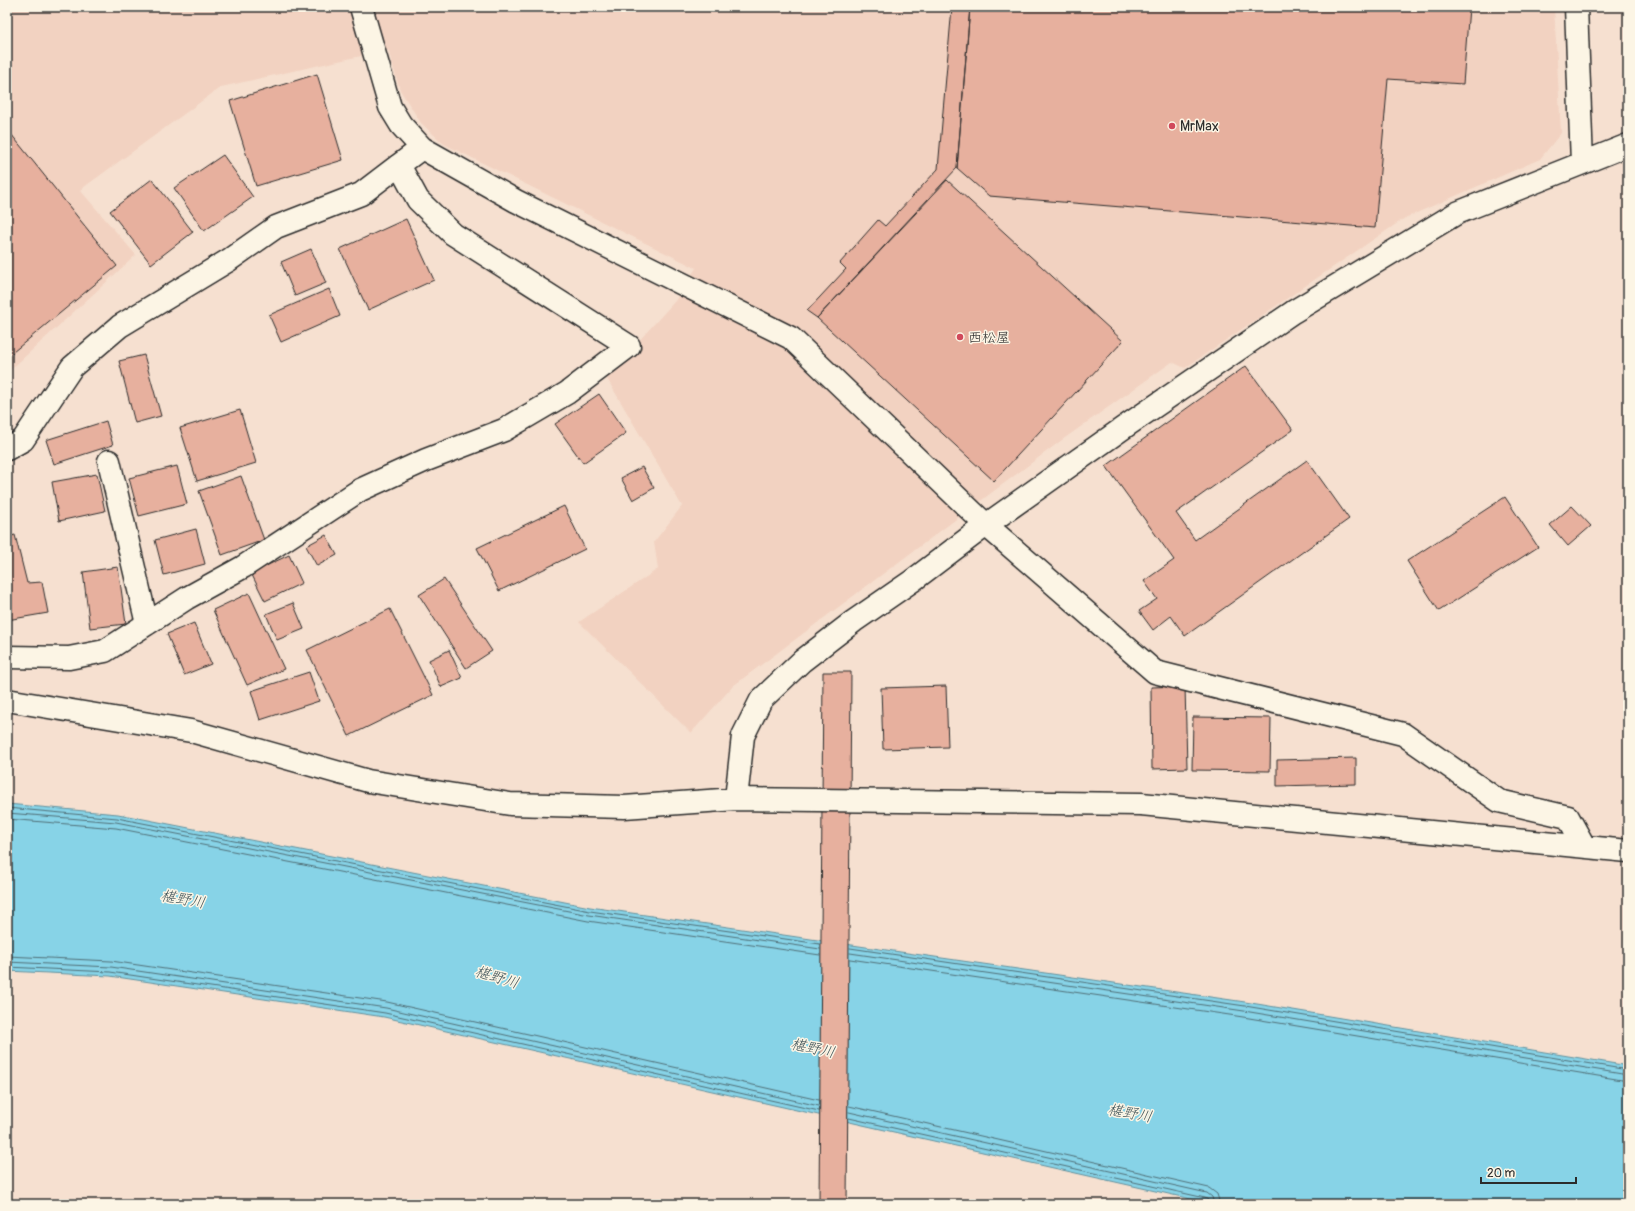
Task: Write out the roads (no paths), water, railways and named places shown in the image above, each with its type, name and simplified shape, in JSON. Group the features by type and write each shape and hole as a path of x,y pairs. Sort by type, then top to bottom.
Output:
{"street":[{"path":"361,7 390,107 401,125 422,148 516,201 791,338 986,525 1155,672 1403,734 1499,802 1568,817 1584,846"},
{"path":"1576,7 1582,163"},
{"path":"736,798 743,736 761,700 802,661 986,525 1126,426 1307,304 1457,213 1628,145"},
{"path":"7,449 23,440 72,367 120,326 229,260 276,227 361,194 422,148"},
{"path":"7,657 69,658 105,651 187,598 243,567 360,490 426,460 504,430 567,393 629,346 453,234 418,200 399,165"},
{"path":"109,461 147,624"},
{"path":"7,700 191,731 368,781 510,804 624,807 736,798 1141,804 1628,851"}],"water":[{"name":"椹野川","path":"7,804 118,814 590,907 1245,1002 1628,1066 1628,1204 1213,1204 384,1017 110,976 7,971"}],"place":[{"name":"MrMax","path":"1172,126"},
{"name":"西松屋","path":"960,337"}]}
